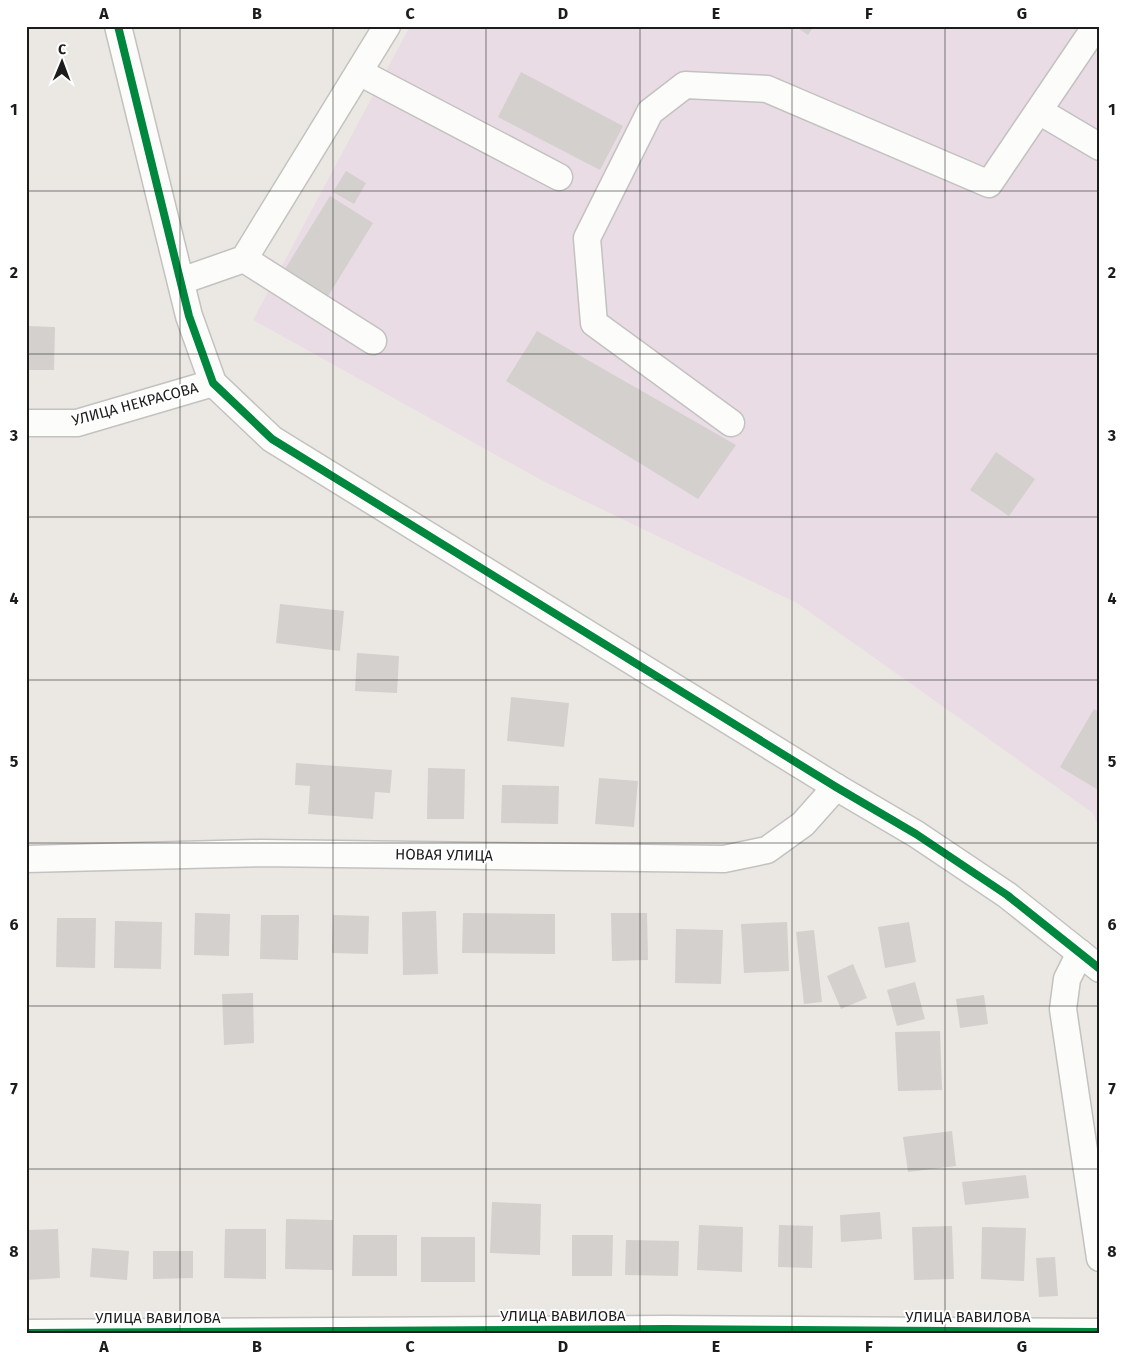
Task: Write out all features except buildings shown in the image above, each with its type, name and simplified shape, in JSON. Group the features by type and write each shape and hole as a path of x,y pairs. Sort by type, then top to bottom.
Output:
{"street":[{"path":"118,26 189,316 213,382 272,439 836,787 916,834 1007,894 1100,969"},
{"path":"181,281 244,259 387,26"},
{"path":"731,423 594,323 587,238 650,112 685,85 767,90 989,184 1096,26"},
{"path":"359,72 559,177"},
{"path":"1039,111 1100,147"},
{"path":"244,259 374,341"},
{"name":"УЛИЦА НЕКРАСОВА","path":"26,424 77,423 213,382"},
{"name":"НОВАЯ УЛИЦА","path":"26,859 261,853 724,859 767,850 804,824 836,787"},
{"path":"1080,954 1067,979 1063,1009 1100,1258"},
{"name":"УЛИЦА ВАВИЛОВА","path":"26,1333 1100,1332"}],"shaded area":[{"path":"410,26 1100,26 1100,832 1093,813 797,603 543,481 253,320"}],"cycle path":[{"path":"118,26 189,316 213,383 272,439 836,787 916,834 1007,895 1100,969"},
{"path":"26,1333 666,1329 1100,1332"}]}
